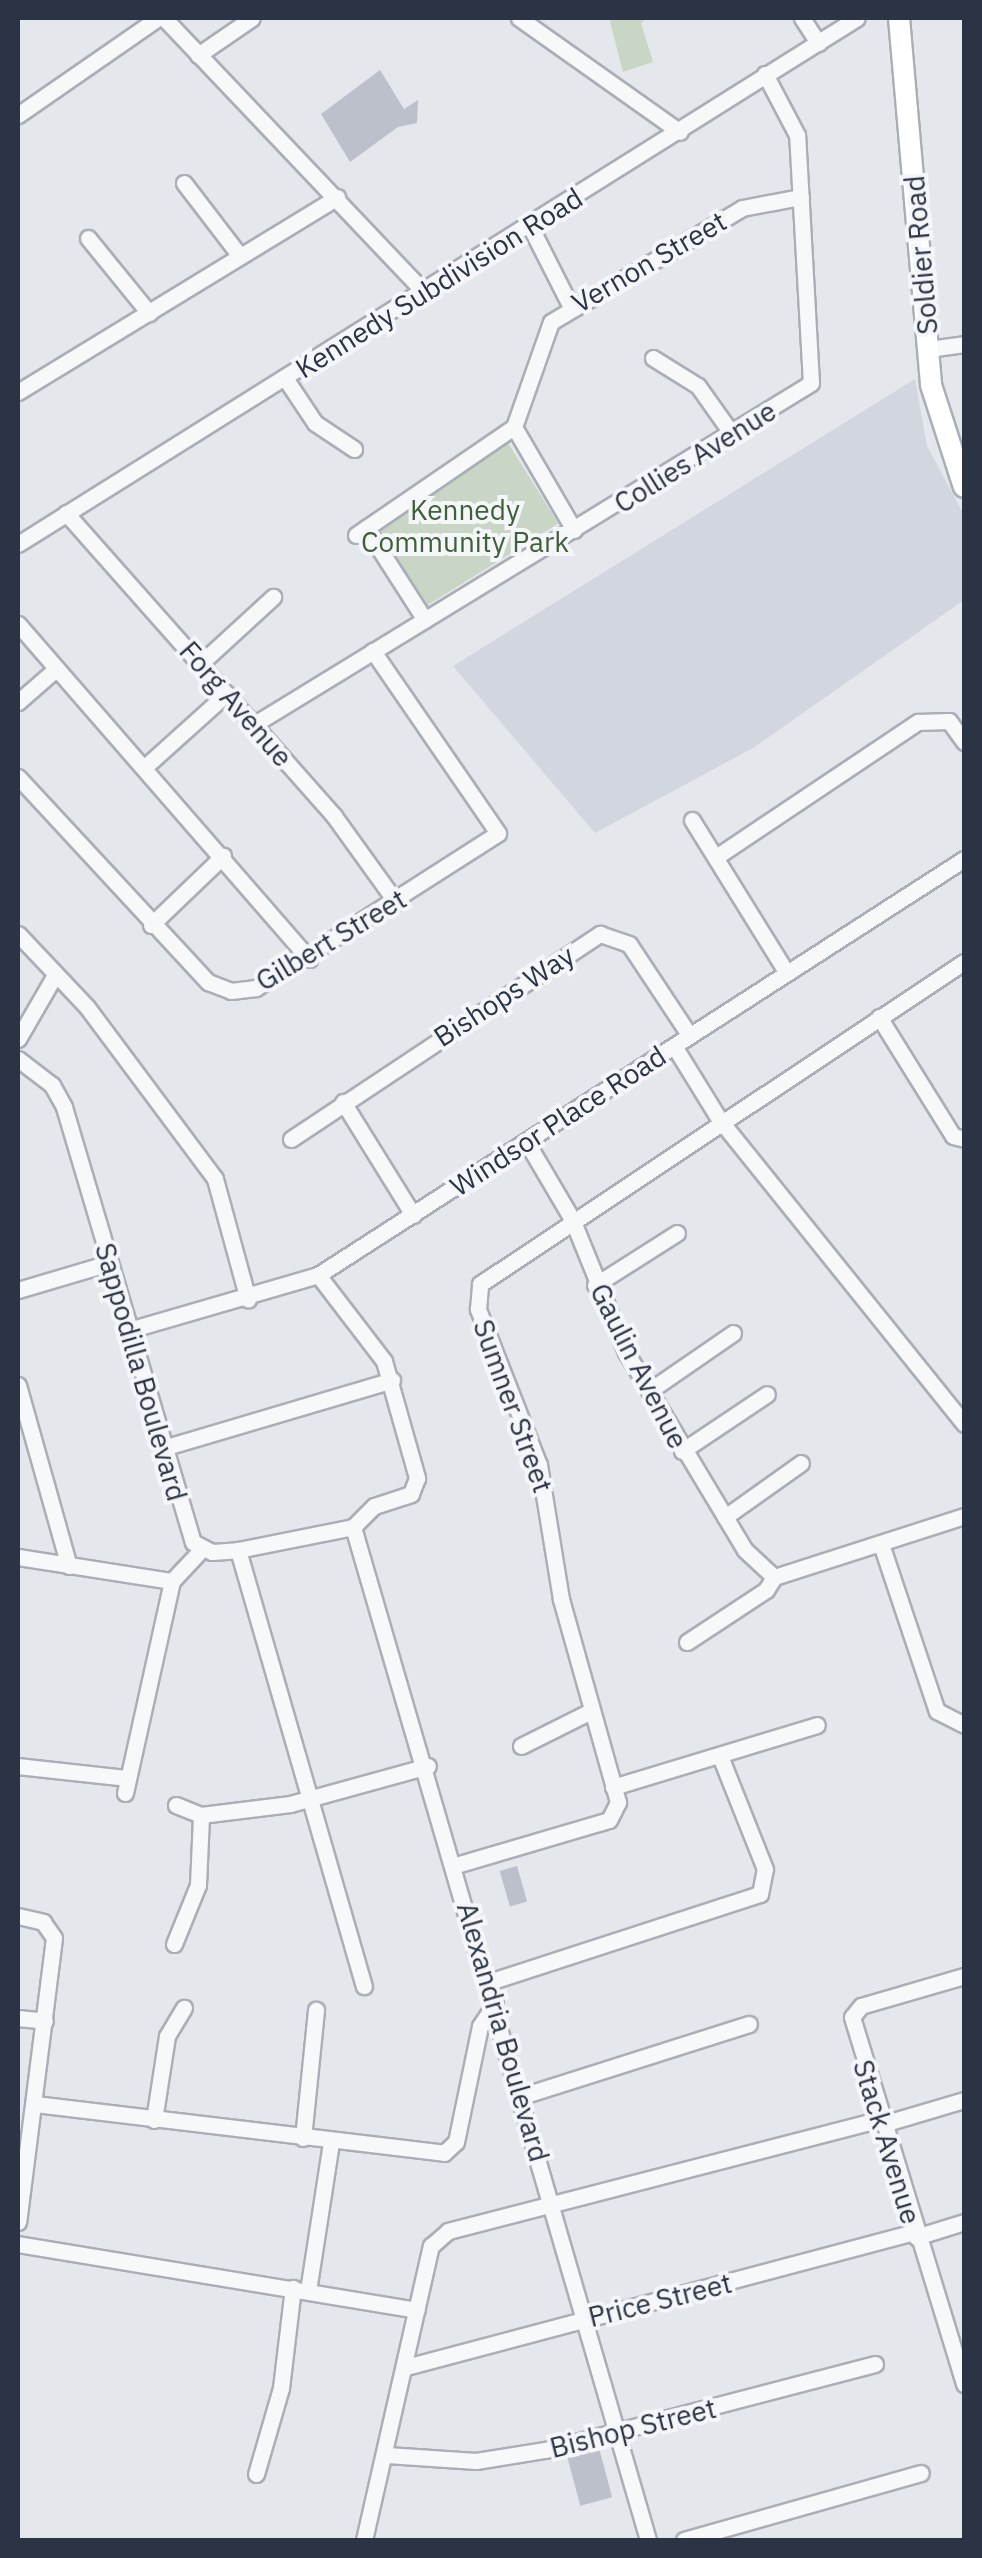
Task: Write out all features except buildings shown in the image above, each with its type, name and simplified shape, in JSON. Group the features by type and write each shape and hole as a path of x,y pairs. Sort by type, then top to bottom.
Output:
{"main road":[{"name":"Soldier Road","path":"899,18 929,349 942,436 964,486"}],"street":[{"path":"18,115 161,18 337,197 424,292"},
{"path":"198,56 252,18"},
{"path":"519,18 680,132"},
{"path":"802,18 818,43"},
{"name":"Kennedy Subdivision Road","path":"18,544 857,18"},
{"name":"Collies Avenue","path":"254,725 732,434 814,376 796,131 765,74"},
{"path":"184,183 240,256"},
{"path":"18,392 337,197"},
{"name":"Vernon Street","path":"514,427 540,341 570,307 742,208 801,197"},
{"path":"530,226 570,307"},
{"path":"88,238 149,313"},
{"path":"929,349 964,344"},
{"path":"652,358 698,386 732,434"},
{"path":"285,378 315,423 354,449"},
{"path":"426,620 361,531 514,427 574,530"},
{"name":"Forg Avenue","path":"66,514 202,663 396,902"},
{"path":"202,663 274,596"},
{"path":"18,624 146,766 309,959"},
{"name":"Gilbert Street","path":"18,777 151,925 219,989 256,988 309,959 498,833 373,652"},
{"path":"18,702 56,669"},
{"path":"146,766 226,694"},
{"path":"716,857 918,722 949,721 964,742"},
{"path":"692,820 786,973"},
{"path":"151,925 223,856"},
{"name":"Windsor Place Road","path":"128,1330 248,1300 318,1276 964,859"},
{"name":"Bishops Way","path":"291,1139 608,933 628,944 690,1036"},
{"path":"18,934 55,975 216,1179 248,1300"},
{"name":"Sumner Street","path":"614,1787 589,1712 539,1466 476,1300 485,1277 719,1119 964,962"},
{"path":"18,1039 55,975"},
{"path":"880,1017 953,1136 964,1139"},
{"path":"674,1046 719,1119 964,1424"},
{"name":"Sappodilla Boulevard","path":"18,1058 52,1086 64,1107 187,1533 202,1548"},
{"path":"343,1102 413,1216"},
{"name":"Gaulin Avenue","path":"526,1141 572,1219 595,1285 682,1451 724,1517 774,1576"},
{"path":"595,1285 677,1233"},
{"path":"18,1290 109,1262"},
{"path":"18,1766 126,1786 172,1580 202,1548 238,1550 353,1527 374,1506 416,1487 392,1380 318,1276"},
{"path":"649,1391 733,1332"},
{"path":"163,1448 392,1380"},
{"path":"18,1385 68,1566"},
{"path":"682,1451 767,1394"},
{"path":"724,1517 801,1463"},
{"path":"686,1642 751,1601 774,1576 882,1547 964,1516"},
{"name":"Alexandria Boulevard","path":"353,1527 428,1766 648,2540"},
{"path":"882,1547 936,1711 964,1725"},
{"path":"238,1550 306,1800 364,1986"},
{"path":"18,1557 172,1580"},
{"path":"521,1746 589,1712"},
{"path":"456,1865 609,1820 618,1807 614,1787 817,1725"},
{"path":"489,1982 760,1894 765,1869 720,1756"},
{"path":"176,1805 201,1815 306,1800 428,1766"},
{"path":"174,1944 198,1885 201,1815"},
{"path":"18,1916 43,1922 54,1938 36,2104 23,2146 18,2222"},
{"name":"Stack Avenue","path":"964,1976 854,2010 852,2030 964,2384"},
{"path":"36,2104 331,2142 449,2151 480,2026 495,2004"},
{"path":"154,2120 166,2036 184,2008"},
{"path":"303,2138 316,2010"},
{"path":"18,2018 45,2021"},
{"path":"522,2096 749,2024"},
{"path":"364,2540 387,2455 431,2246 448,2231 964,2100"},
{"path":"256,2474 281,2388 331,2142"},
{"name":"Price Street","path":"406,2367 964,2222"},
{"path":"18,2244 417,2310"},
{"name":"Bishop Street","path":"387,2455 476,2460 618,2434 874,2364"},
{"path":"684,2540 921,2473"}],"shaded area":[{"path":"915,379 927,446 964,515 964,600 753,748 595,833 453,666"}],"green space":[{"path":"609,18 647,18 641,23 653,62 623,72"},
{"name":"Kennedy Community Park","path":"508,443 558,524 423,608 372,528"}]}
